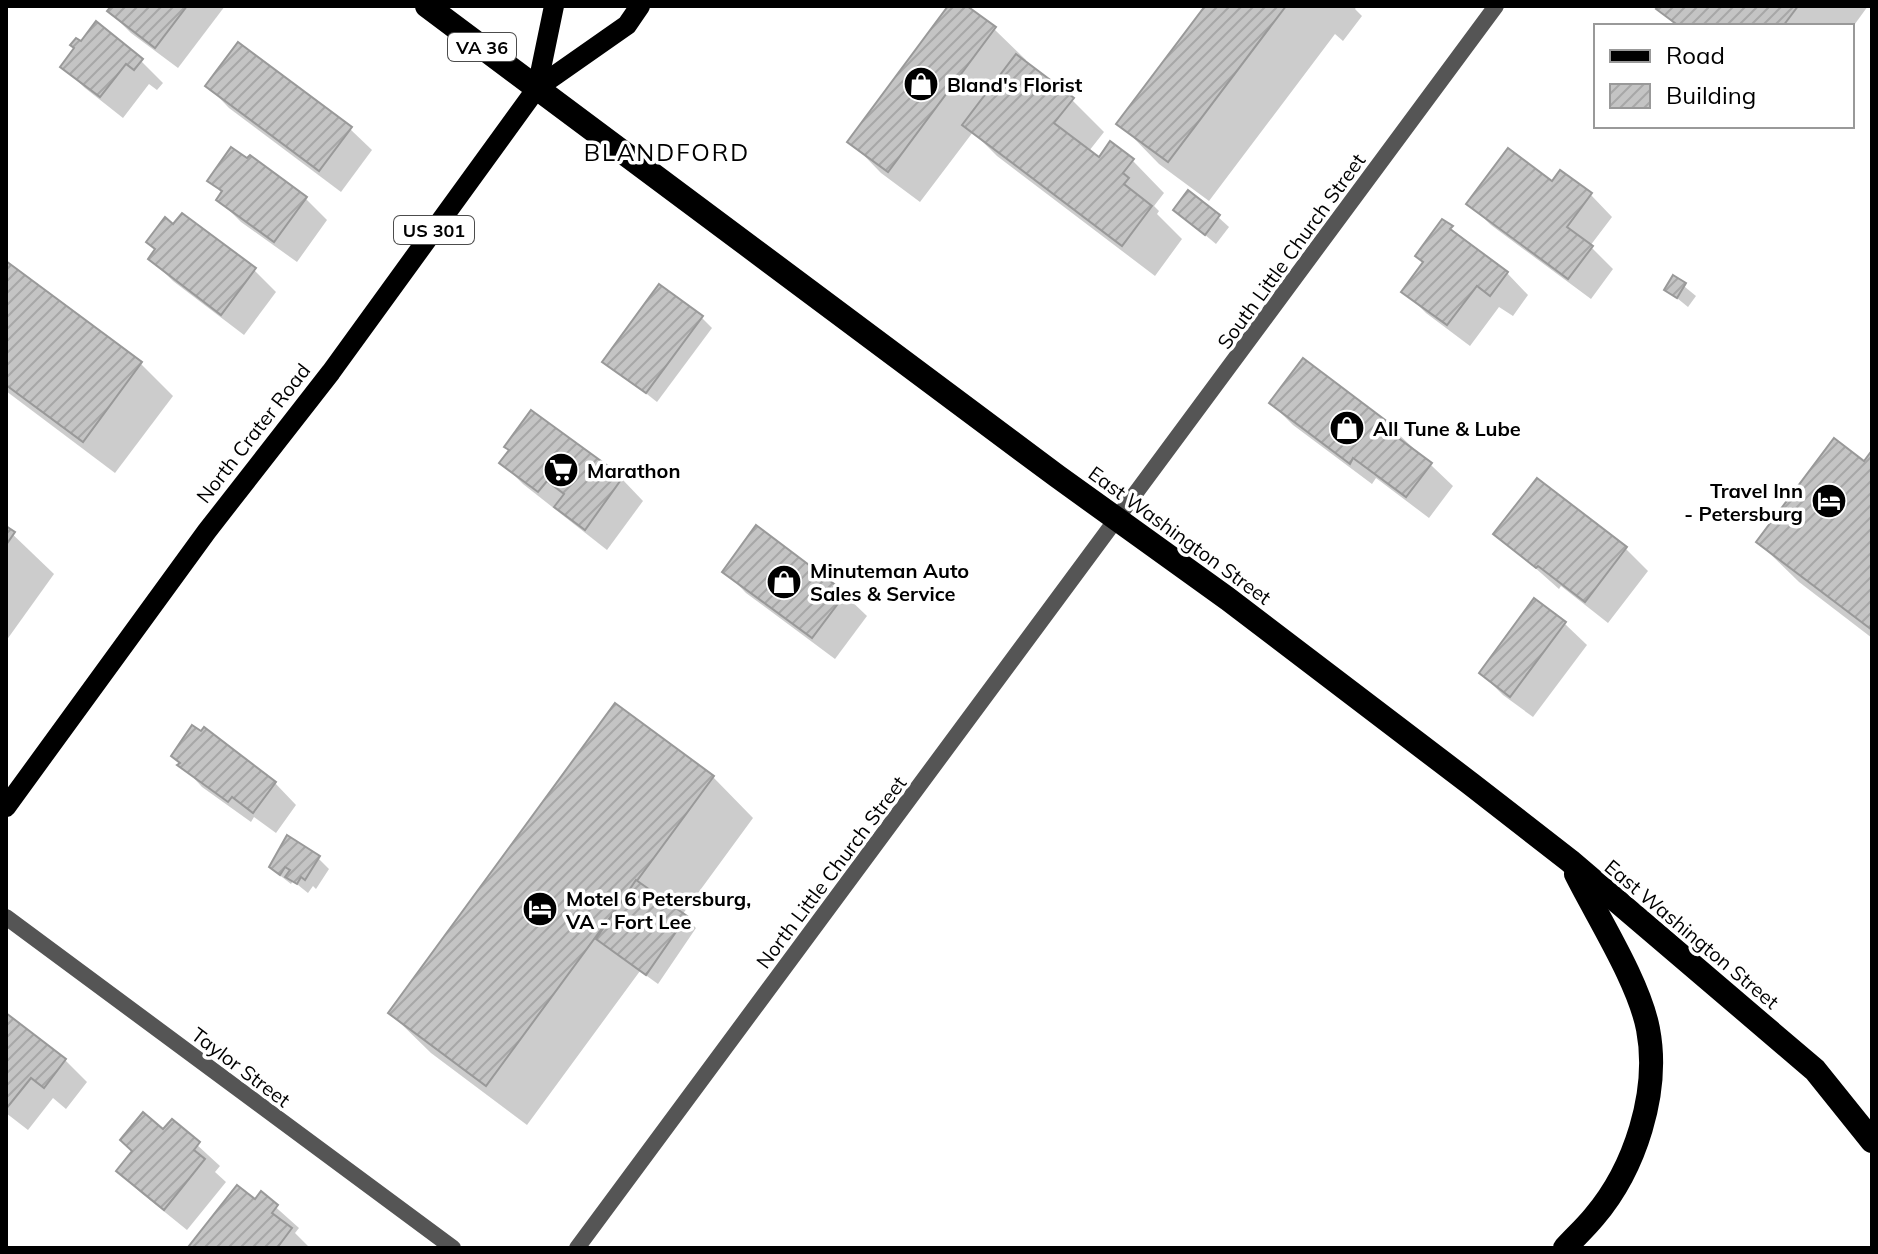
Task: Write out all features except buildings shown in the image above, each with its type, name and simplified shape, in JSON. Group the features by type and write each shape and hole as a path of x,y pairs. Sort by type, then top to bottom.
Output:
{"highway":[{"name":"East Washington Street","path":"427,6 1252,617 1570,861 1815,1070 1872,1141"},
{"path":"1565,1248 1596,1215 1624,1171 1640,1132 1652,1071 1648,1028 1634,987 1570,861"}],"main road":[{"name":"US 301","path":"537,88 554,6"},
{"name":"US 301","path":"537,88 627,25 640,6"},
{"name":"North Crater Road","path":"6,807 207,531 331,372 537,88"}],"street":[{"name":"South Little Church Street","path":"1118,519 1496,6"},
{"name":"North Little Church Street","path":"577,1248 1118,519"},
{"name":"Taylor Street","path":"6,917 453,1248"}],"place":[{"name":"Bland's Florist","path":"921,84"},
{"name":"All Tune & Lube","path":"1347,428"},
{"name":"Marathon","path":"561,470"},
{"name":"Travel Inn - Petersburg","path":"1829,501"},
{"name":"Minuteman Auto Sales & Service","path":"784,582"},
{"name":"Motel 6 Petersburg, VA - Fort Lee","path":"540,909"}],"district":[{"name":"BLANDFORD","path":"667,152"}]}
